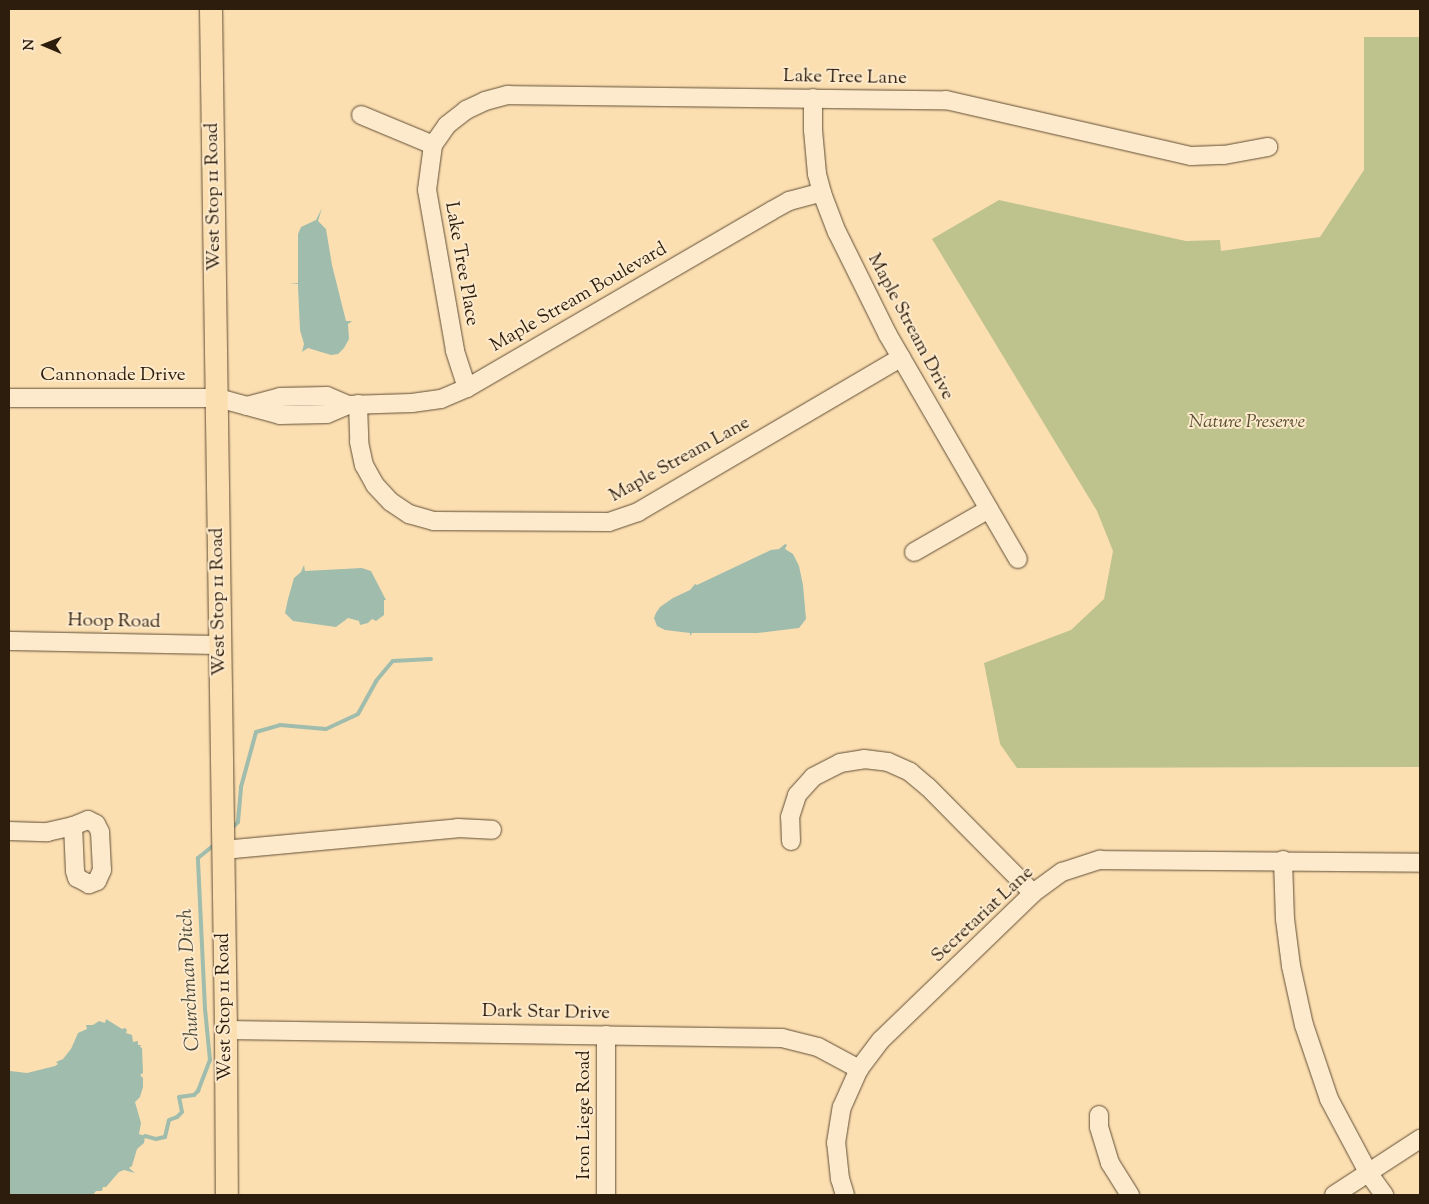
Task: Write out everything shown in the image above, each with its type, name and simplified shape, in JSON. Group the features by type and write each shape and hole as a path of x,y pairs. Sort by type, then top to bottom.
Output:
{"main road":[{"name":"West Stop 11 Road","path":"211,9 226,1030 226,1195"}],"street":[{"name":"Lake Tree Lane","path":"433,145 447,125 466,110 485,101 508,95 946,100 1191,156 1224,155 1268,148"},
{"name":"Maple Stream Drive","path":"813,98 814,151 822,192 844,248 901,358 1018,559"},
{"path":"361,115 433,145"},
{"name":"Lake Tree Place","path":"433,145 426,190 455,350 467,388"},
{"name":"Maple Stream Boulevard","path":"218,398 280,415 326,414 353,404 412,403 441,399 467,388 789,201 822,192"},
{"name":"Maple Stream Lane","path":"353,404 364,465 375,485 391,502 410,514 434,521 609,522 638,512 901,358"},
{"name":"Cannonade Drive","path":"9,398 218,398"},
{"path":"914,552 989,509"},
{"name":"Hoop Road","path":"9,641 220,645"},
{"path":"791,841 790,817 797,795 813,778 840,763 864,759 888,762 910,772 928,787 1033,893"},
{"path":"9,831 47,832 73,826"},
{"path":"223,850 458,828 492,830"},
{"name":"Secretariat Lane","path":"845,1195 840,1179 836,1143 842,1107 860,1069 881,1040 1033,893 1062,872 1100,860 1282,860 1420,863"},
{"path":"1282,860 1285,920 1291,966 1304,1025 1329,1099 1369,1174 1384,1195"},
{"name":"Dark Star Drive","path":"226,1030 782,1038 818,1047 860,1069"},
{"name":"Iron Liege Road","path":"606,1036 606,1195"},
{"path":"1099,1115 1099,1127 1110,1163 1130,1195"},
{"path":"1334,1195 1369,1174 1420,1138"}],"green space":[{"name":"Nature Preserve","path":"1364,37 1420,37 1420,767 1017,768 1000,744 984,663 1071,630 1104,599 1113,551 1097,511 932,239 999,200 1186,241 1220,240 1221,251 1320,237 1364,170"}],"shaded area":[{"path":"322,208 318,221 326,229 332,265 346,321 352,321 348,324 349,339 344,348 338,354 331,355 308,348 302,352 304,344 300,330 298,284 290,284 298,283 298,234 301,227 316,220"},
{"path":"785,544 787,545 785,549 793,554 799,566 803,585 806,619 799,628 757,633 692,633 690,636 690,633 665,630 657,626 654,618 656,613 660,607 673,598 690,590 695,584 697,585 771,550 779,549"},
{"path":"304,565 305,571 362,568 371,571 386,600 384,600 384,615 376,621 372,619 368,623 360,625 359,621 348,618 336,627 293,621 285,613 294,578 301,572"},
{"path":"106,1019 122,1029 125,1028 127,1030 126,1033 132,1035 133,1042 138,1041 138,1045 141,1045 140,1047 142,1048 143,1073 140,1075 143,1078 143,1087 140,1097 135,1102 141,1123 139,1134 145,1136 144,1143 137,1149 132,1166 129,1168 135,1173 124,1170 119,1172 106,1187 103,1187 102,1191 96,1191 93,1195 9,1195 10,1071 27,1073 55,1066 58,1064 56,1062 63,1059 71,1049 78,1033 87,1029 86,1025 93,1025 99,1021 105,1023"}],"waterway":[{"name":"Churchman Ditch","path":"232,828 238,822 241,787 256,732 280,725 326,729 358,714 376,681 393,661 431,659"},
{"name":"Churchman Ditch","path":"145,1136 156,1139 165,1137 169,1120 177,1117 182,1112 179,1097 194,1095 198,1091 210,1060 205,1009 198,858 214,845"}]}
